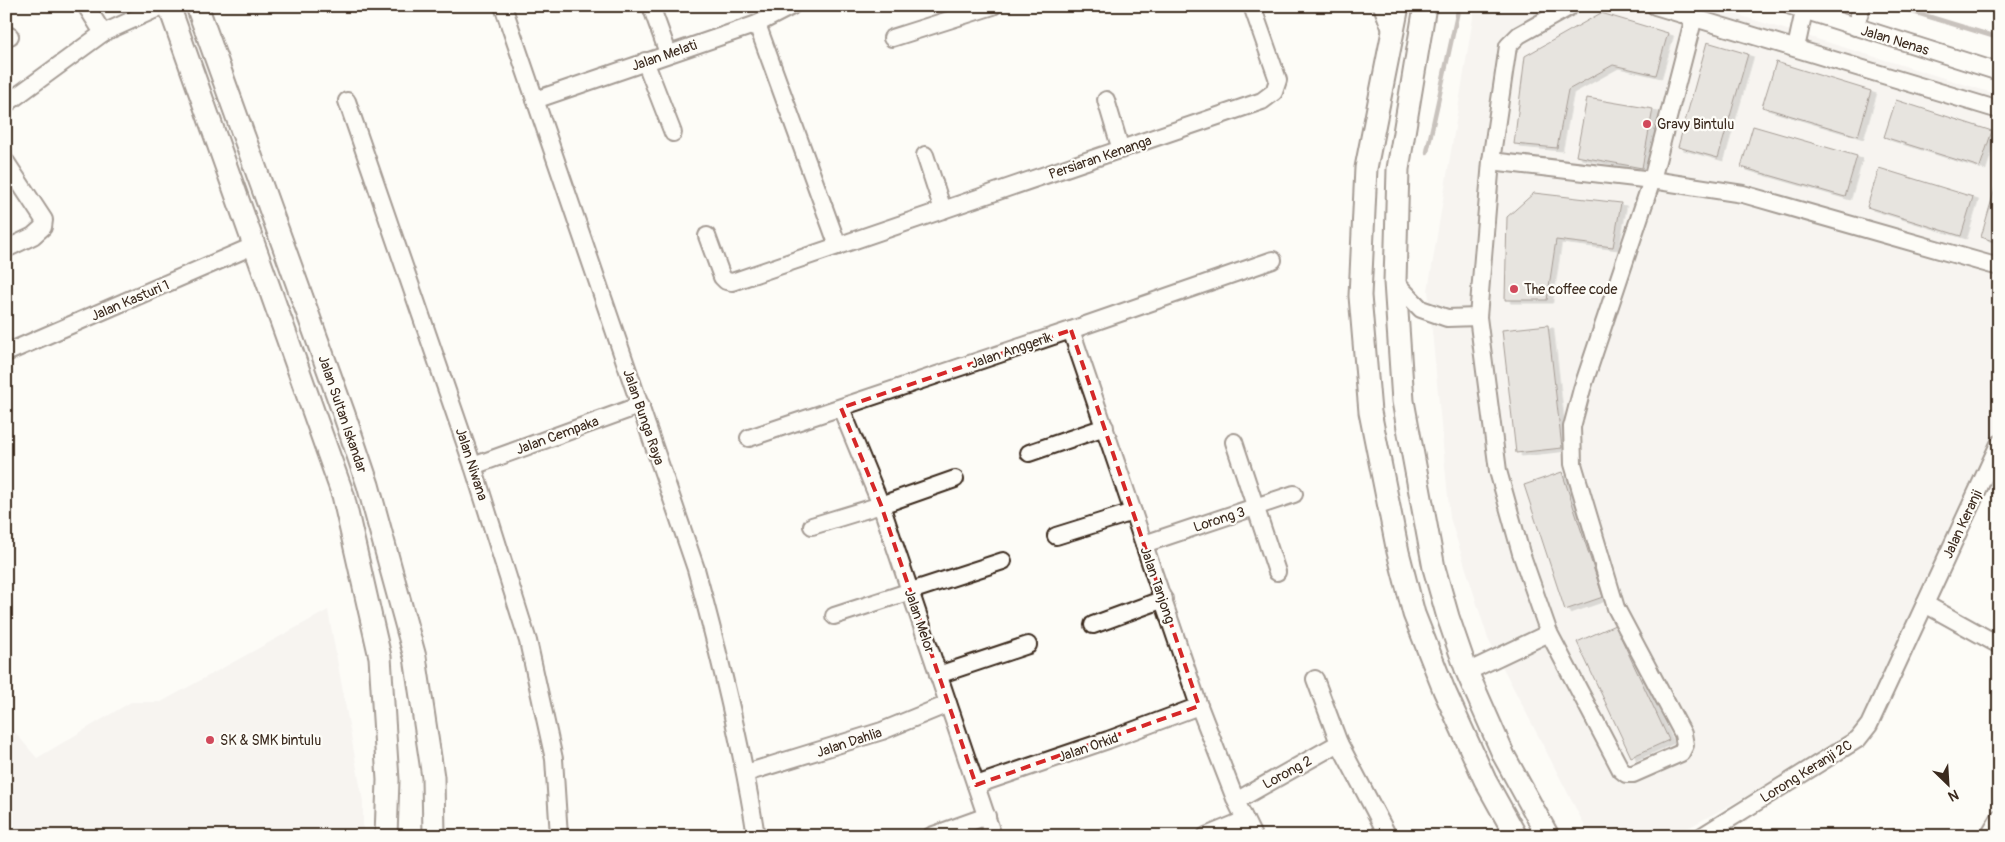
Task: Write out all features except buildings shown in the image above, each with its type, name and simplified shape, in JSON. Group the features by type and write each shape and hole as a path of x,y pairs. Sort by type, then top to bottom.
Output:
{"main road":[{"name":"Jalan Sultan Iskandar","path":"169,6 343,495 368,601 381,667 388,780 386,836"},
{"name":"Jalan Sultan Iskandar","path":"197,6 368,484 415,657 432,778 434,836"},
{"path":"1398,6 1366,168 1360,296 1370,412 1398,552 1414,614 1444,690 1481,771 1516,836"},
{"path":"1425,8 1398,169 1395,282 1403,401 1434,568 1467,672 1504,756 1548,836"}],"street":[{"path":"86,6 103,34"},
{"path":"7,102 103,34 163,6"},
{"name":"Jalan Bunga Raya","path":"503,6 699,579 720,655 746,773 756,836"},
{"path":"651,6 668,53"},
{"name":"Jalan Melati","path":"535,100 757,24 792,6"},
{"path":"892,38 993,6"},
{"name":"Persiaran Kenanga","path":"707,236 722,276 726,281 732,282 1262,101 1274,92 1278,80 1252,6"},
{"path":"1382,6 1392,35"},
{"path":"1571,6 1519,35 1508,46 1491,161 1478,317 1498,471 1521,553 1549,633 1622,770 1626,774 1633,774 1681,753 1686,745 1683,734 1616,608 1573,464 1572,427 1582,389 1652,180 1694,17"},
{"path":"1655,6 1999,110"},
{"path":"1796,48 1798,8"},
{"name":"Jalan Nenas","path":"1798,8 1999,72"},
{"path":"1855,27 1861,8"},
{"path":"757,24 838,246"},
{"path":"645,61 673,133"},
{"path":"1106,100 1121,150"},
{"name":"Jalan Niwana","path":"347,101 473,466 528,641 554,759 559,836"},
{"path":"925,154 943,210"},
{"path":"1491,161 1652,180 1743,194 1999,267"},
{"path":"6,162 44,220 44,227 33,236 6,249"},
{"name":"Jalan Kasturi 1","path":"6,353 253,246"},
{"name":"Jalan Anggerik","path":"749,438 1273,260"},
{"path":"1395,282 1422,309 1447,318 1478,317"},
{"name":"Jalan Tanjong","path":"1071,330 1199,706 1236,801 1253,836"},
{"name":"Jalan Cempaka","path":"473,466 640,405"},
{"name":"Jalan Melor","path":"841,408 881,505 993,836"},
{"path":"1029,453 1105,427"},
{"path":"1234,442 1277,572"},
{"name":"Jalan Keranji","path":"1925,604 1999,444"},
{"path":"812,526 956,479"},
{"name":"Lorong 3","path":"1144,544 1294,494"},
{"path":"1056,536 1133,512"},
{"path":"834,616 1002,561"},
{"path":"1093,625 1164,599"},
{"path":"1925,604 1999,645"},
{"name":"Lorong Keranji 2C","path":"1702,836 1858,739 1868,725 1925,604"},
{"path":"1467,672 1549,633"},
{"path":"938,675 1028,645"},
{"path":"1315,679 1339,743 1388,836"},
{"name":"Jalan Dahlia","path":"746,773 882,732 948,704"},
{"name":"Jalan Orkid","path":"976,785 1108,740 1199,706"},
{"name":"Lorong 2","path":"1236,801 1339,743"},
{"path":"931,836 986,816"},
{"path":"1989,836 1999,819"},
{"path":"1206,836 1244,820"}],"highlighted area":[{"path":"1071,330 1199,706 976,785 881,505 841,408"}],"shaded area":[{"path":"1475,6 1709,6 1999,95 1999,437 1863,733 1673,836 1590,836 1488,639 1450,518 1428,290"},
{"name":"SK & SMK bintulu","path":"328,610 363,801 363,836 6,836 6,722 37,758 131,702 161,702"}],"waterway":[{"path":"1427,152 1459,6"},
{"path":"1894,6 1999,38"}],"place":[{"name":"Gravy Bintulu","path":"1647,124"},
{"name":"The coffee code","path":"1514,289"},
{"name":"SK & SMK bintulu","path":"210,740"}]}
